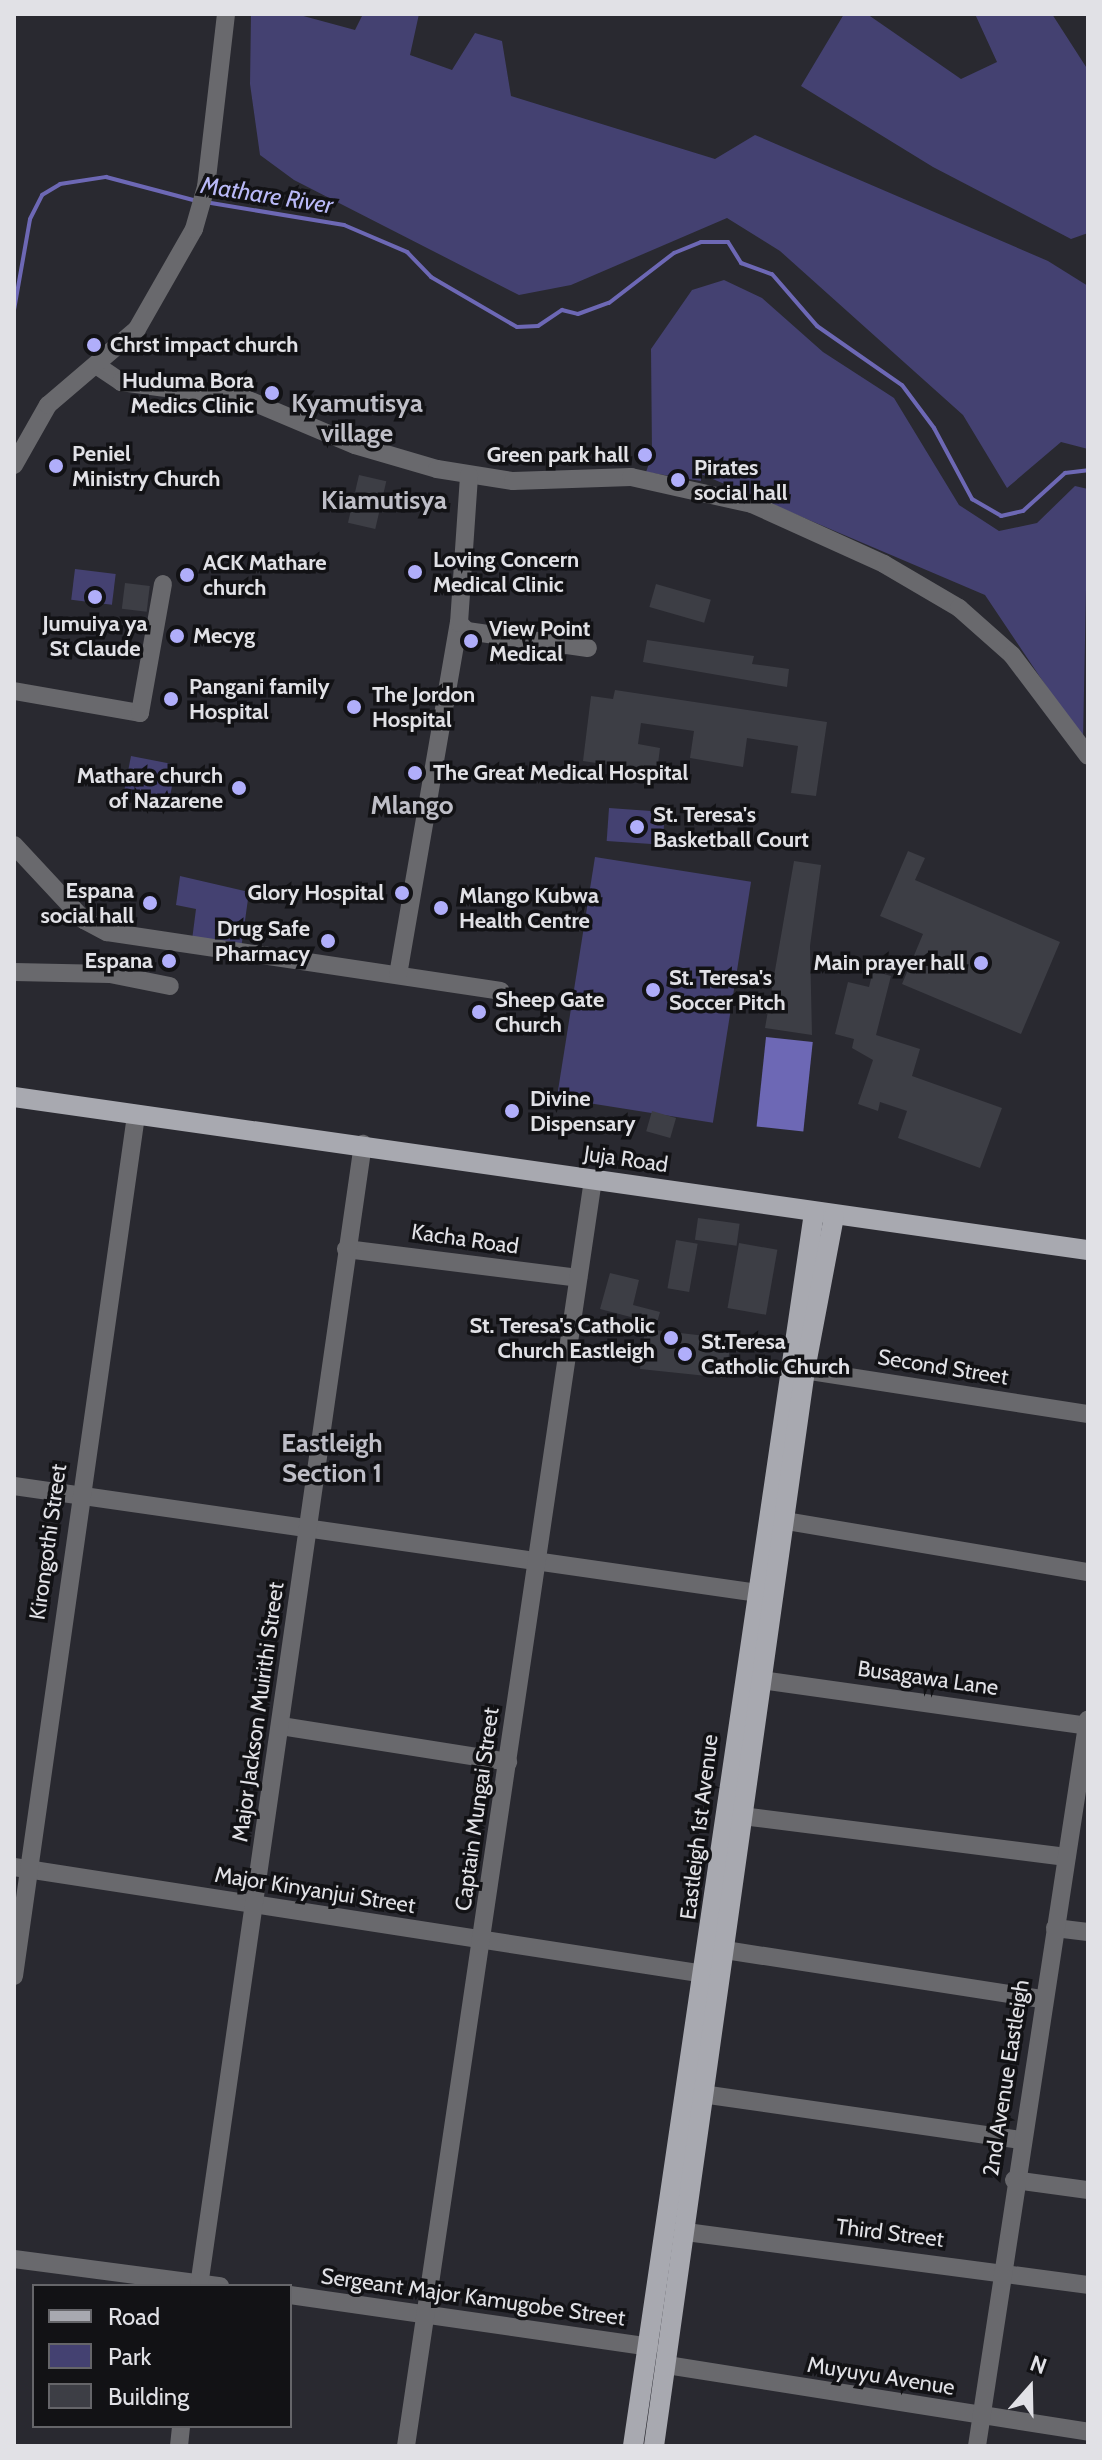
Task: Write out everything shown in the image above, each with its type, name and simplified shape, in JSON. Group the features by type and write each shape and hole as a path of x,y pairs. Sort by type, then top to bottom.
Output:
{"main road":[{"name":"Juja Road","path":"14,1097 136,1116 363,1144 775,1205 824,1215 1088,1250"},
{"path":"775,1205 796,1228 816,1259 851,1230 892,1224"},
{"name":"Eastleigh 1st Avenue","path":"633,2446 824,1215"},
{"name":"Eastleigh 1st Avenue","path":"654,2446 761,1680 764,1594 786,1521 798,1369"}],"street":[{"path":"14,465 48,405 99,367 152,308 194,229 206,187 226,14"},
{"path":"99,367 121,382 246,399 355,445 469,475 670,482 793,521 924,586 977,623 1012,655 1088,756"},
{"path":"398,975 459,623 469,475"},
{"path":"14,691 140,713 163,584"},
{"path":"459,623 467,631 588,648"},
{"path":"14,845 84,920 107,932 501,991"},
{"path":"14,972 110,974 170,986"},
{"name":"Kirongothi Street","path":"14,1976 22,1868 136,1116"},
{"name":"Major Jackson Muirithi Street","path":"199,2284 257,1905 363,1144"},
{"name":"Captain Mungai Street","path":"406,2446 593,1179"},
{"name":"Kacha Road","path":"346,1249 578,1278"},
{"name":"Second Street","path":"798,1369 1088,1414"},
{"path":"14,1486 308,1525 764,1594"},
{"path":"786,1521 1088,1572"},
{"name":"Busagawa Lane","path":"761,1680 1088,1726"},
{"name":"2nd Avenue Eastleigh","path":"977,2446 1014,2180 1088,1719"},
{"path":"281,1726 508,1762"},
{"path":"742,1816 1066,1857"},
{"name":"Major Kinyanjui Street","path":"22,1868 704,1974"},
{"path":"1055,1928 1088,1932"},
{"path":"725,1950 1043,1999"},
{"path":"702,2094 1022,2140"},
{"path":"1014,2180 1088,2190"},
{"name":"Third Street","path":"686,2232 1088,2285"},
{"path":"14,2259 192,2284"},
{"name":"Sergeant Major Kamugobe Street","path":"292,2295 649,2347"},
{"name":"Muyuyu Avenue","path":"667,2365 1088,2432"}],"green space":[{"path":"251,14 296,14 355,30 363,14 419,14 410,55 452,70 475,33 502,41 511,96 715,159 755,135 1048,261 1088,286 1088,449 1061,442 1007,488 963,415 780,251 727,218 571,285 519,295 294,180 260,155 250,84"},
{"path":"844,14 867,14 961,79 997,62 975,14 1052,14 1088,70 1088,233 1071,239 933,167 801,86"},
{"path":"724,280 762,298 823,352 894,398 959,505 999,531 1037,523 1075,486 1088,489 1083,741 985,595 701,474 701,481 646,472 652,455 651,349 692,290"},
{"path":"75,569 116,574 112,605 71,600"},
{"path":"131,756 176,765 169,801 124,792"},
{"name":"St. Teresa's Basketball Court","path":"609,808 665,812 663,845 607,841"},
{"name":"St. Teresa's Soccer Pitch","path":"595,857 751,882 713,1123 557,1098"},
{"path":"180,876 249,892 241,949 192,940 196,909 176,905"}],"shaded area":[{"path":"766,1037 813,1042 803,1131 757,1127"}],"building":[{"path":"359,475 386,481 375,529 348,523"},
{"path":"125,583 150,586 147,612 122,609"},
{"path":"656,584 711,600 704,623 649,607"},
{"path":"647,640 754,656 752,664 789,669 787,687 643,662"},
{"path":"615,690 827,722 816,796 791,793 798,746 747,738 743,767 690,758 694,731 641,723 638,744 660,748 657,772 583,761 591,696 613,699"},
{"name":"Main prayer hall","path":"908,851 925,858 915,880 1060,942 1021,1034 902,984 923,934 880,916"},
{"path":"794,861 821,865 810,946 812,1035 765,1028"},
{"path":"873,971 891,976 876,1035 920,1049 912,1076 1002,1108 980,1168 898,1138 907,1111 880,1102 878,1111 858,1104 873,1060 852,1048 854,1039 835,1034 848,982 869,987"},
{"path":"652,1111 676,1118 670,1138 646,1131"},
{"path":"698,1218 740,1224 737,1246 695,1240"},
{"path":"676,1240 698,1244 689,1292 667,1288"},
{"path":"739,1243 777,1250 766,1315 728,1308"},
{"name":"St.Teresa Catholic Church","path":"610,1273 639,1280 633,1305 660,1312 655,1330 731,1339 726,1378 640,1369 646,1321 600,1309"}],"waterway":[{"name":"Mathare River","path":"14,310 30,219 42,195 60,184 106,177 197,201"},
{"name":"Mathare River","path":"205,202 344,225 407,252 431,277 517,327 538,326 562,310 578,314 609,303 674,253 701,242 728,242 741,263 772,274 817,326 902,385 934,428 972,499 1001,516 1023,511 1065,473 1088,470"}],"place":[{"name":"Chrst impact church","path":"94,345"},
{"name":"Huduma Bora Medics Clinic","path":"272,393"},
{"name":"Green park hall","path":"645,455"},
{"name":"Peniel Ministry Church","path":"56,466"},
{"name":"Pirates social hall","path":"678,480"},
{"name":"Loving Concern Medical Clinic","path":"415,572"},
{"name":"ACK Mathare church","path":"187,575"},
{"name":"Jumuiya ya St Claude","path":"95,597"},
{"name":"Mecyg","path":"177,636"},
{"name":"View Point Medical","path":"471,641"},
{"name":"Pangani family Hospital","path":"171,699"},
{"name":"The Jordon Hospital","path":"354,707"},
{"name":"The Great Medical Hospital","path":"415,773"},
{"name":"Mathare church of Nazarene","path":"239,788"},
{"name":"St. Teresa's Basketball Court","path":"637,827"},
{"name":"Glory Hospital","path":"402,893"},
{"name":"Espana social hall","path":"150,903"},
{"name":"Mlango Kubwa Health Centre","path":"441,908"},
{"name":"Drug Safe Pharmacy","path":"328,941"},
{"name":"Espana","path":"169,961"},
{"name":"Main prayer hall","path":"981,963"},
{"name":"St. Teresa's Soccer Pitch","path":"653,990"},
{"name":"Sheep Gate Church","path":"479,1012"},
{"name":"Divine Dispensary","path":"512,1111"},
{"name":"St. Teresa's Catholic Church Eastleigh","path":"671,1338"},
{"name":"St.Teresa Catholic Church","path":"685,1354"}],"district":[{"name":"Kyamutisya village","path":"357,419"},
{"name":"Kiamutisya","path":"384,501"},
{"name":"Mlango","path":"412,806"},
{"name":"Eastleigh Section 1","path":"332,1459"}]}
